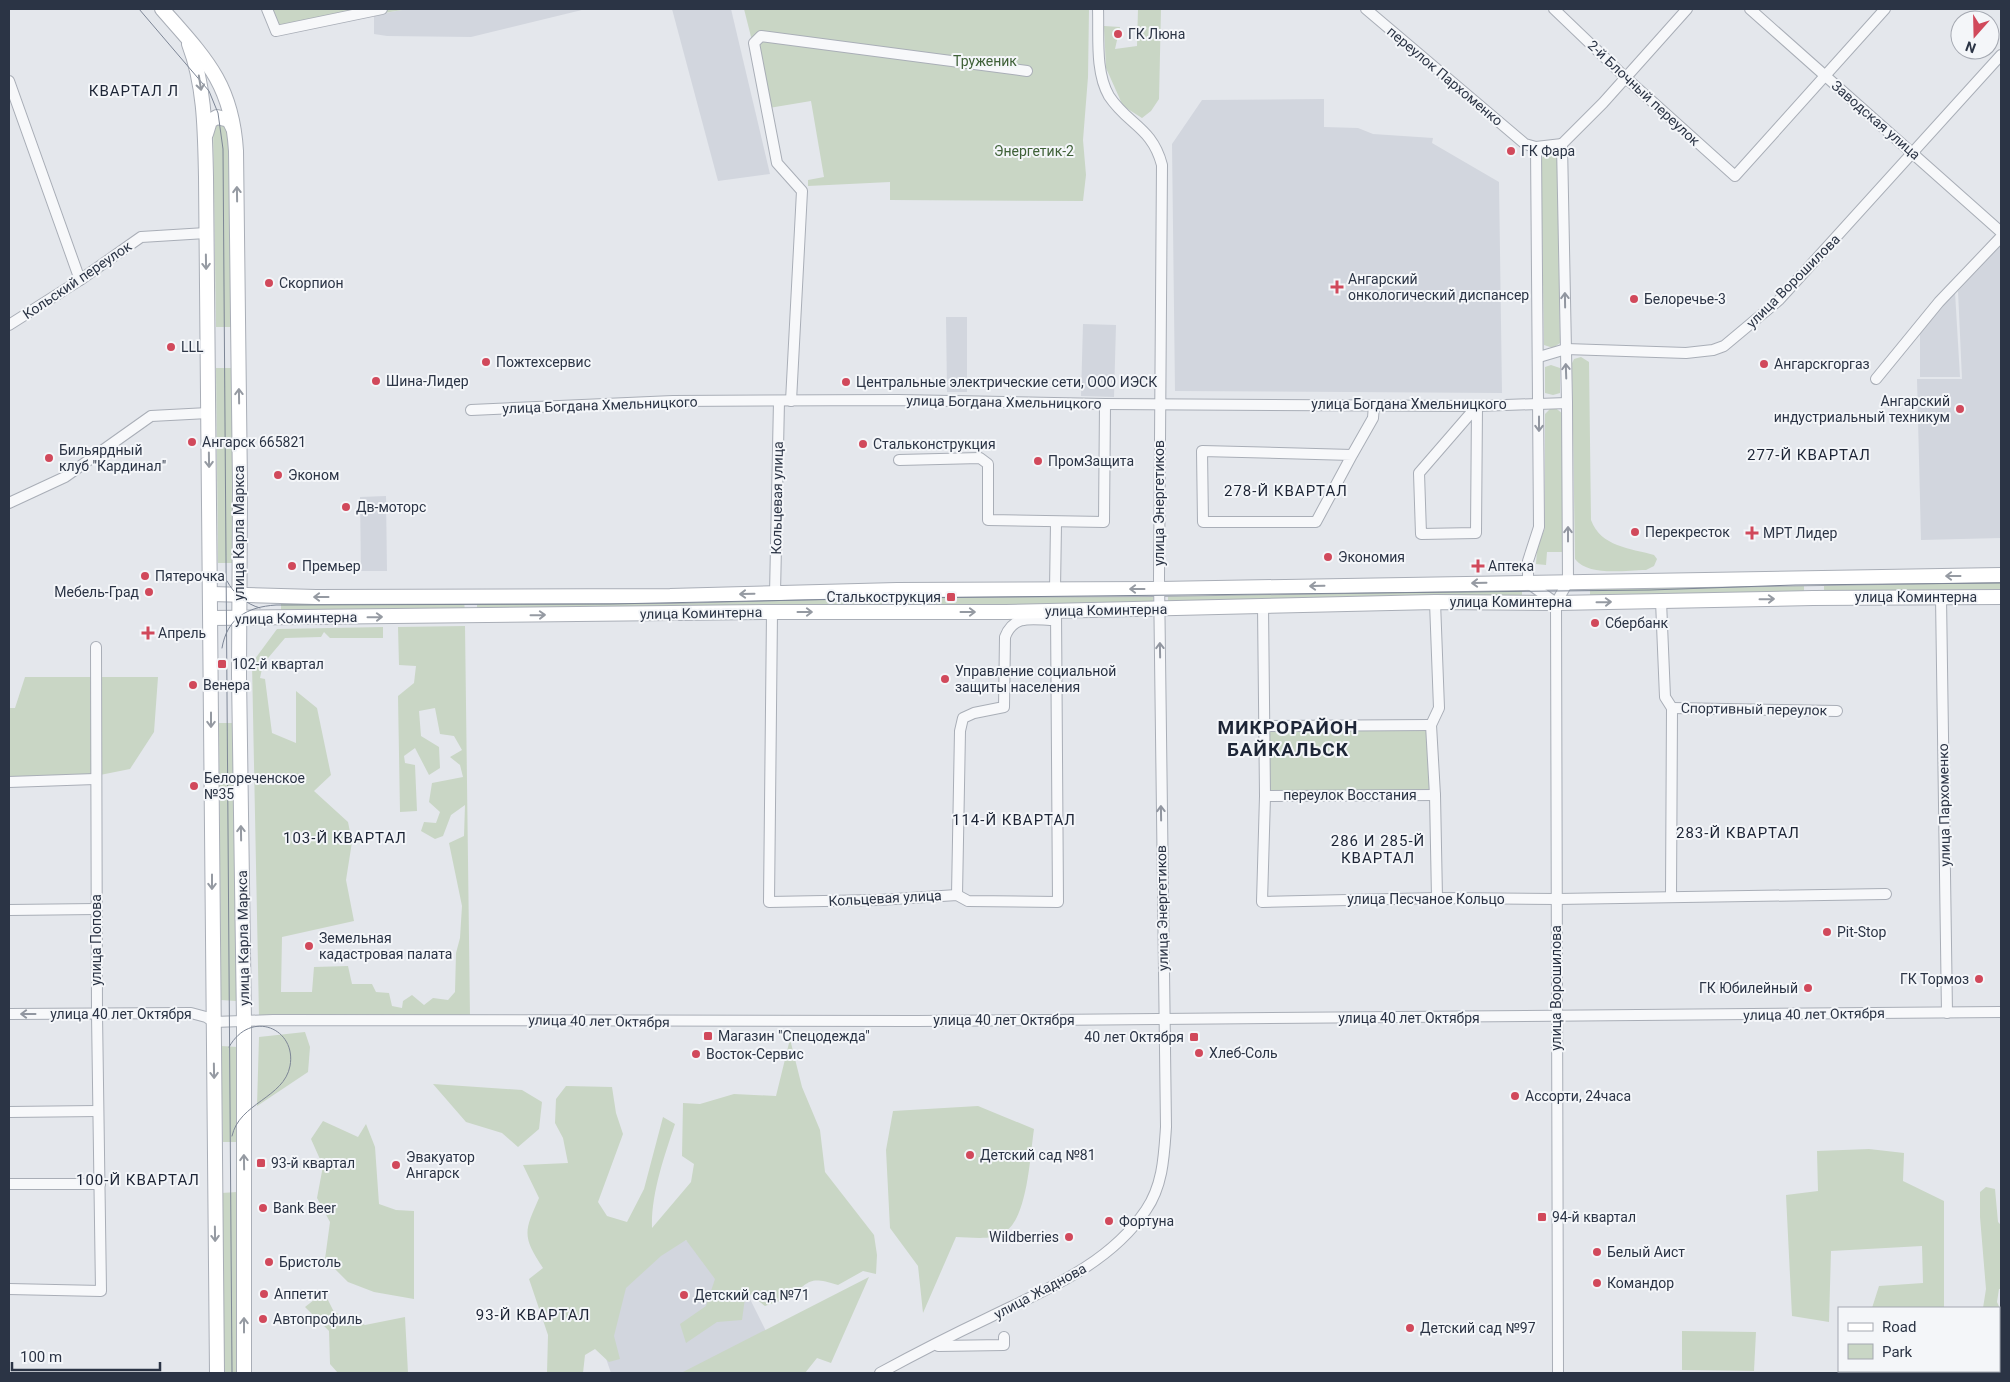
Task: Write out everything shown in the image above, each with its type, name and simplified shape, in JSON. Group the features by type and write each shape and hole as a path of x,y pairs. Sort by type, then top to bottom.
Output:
{"street":[{"name":"улица Карла Маркса","path":"162,9 205,57 218,77 226,97 234,129 238,262 239,619 244,1022 244,1373"},
{"path":"267,9 276,31 382,9"},
{"name":"улица Энергетиков","path":"1098,9 1102,79 1108,94 1120,111 1146,132 1162,165 1158,404 1164,1019"},
{"name":"переулок Пархоменко","path":"1366,9 1524,144 1536,147"},
{"name":"2-й Блочный переулок","path":"1554,9 1626,78 1735,176 1825,76"},
{"path":"1562,144 1568,582 1556,604 1528,582 1528,561 1539,527 1536,147 1562,144 1626,78 1687,9"},
{"name":"Заводская улица","path":"1750,9 2001,232"},
{"path":"1825,76 1885,9"},
{"name":"улица Карла Маркса","path":"186,36 197,67 203,102 205,145 211,594 212,927 217,1373"},
{"path":"791,401 802,191 777,164 754,43 761,36 1027,71"},
{"name":"улица Ворошилова","path":"1566,349 1686,353 1712,350 1724,346 1779,300 2001,55"},
{"path":"9,81 80,280"},
{"path":"205,145 207,128 213,118 226,119 234,129"},
{"name":"Кольский переулок","path":"9,325 80,280 141,237 206,233"},
{"path":"1876,379 1939,302 2001,237"},
{"path":"1539,358 1566,349"},
{"name":"улица Богдана Хмельницкого","path":"471,410 672,401 898,400 1105,404 1477,406 1567,403"},
{"name":"Кольцевая улица","path":"775,594 779,401"},
{"path":"899,460 980,458 988,464 988,520 1056,523 1104,522 1105,404"},
{"path":"1352,456 1202,451 1203,522 1316,522 1373,418 1374,405"},
{"path":"1477,406 1476,533 1421,534 1419,472 1477,406"},
{"path":"9,503 64,477 151,416 208,413"},
{"path":"1055,590 1056,523"},
{"name":"улица Коминтерна","path":"211,594 470,597 775,594 897,590 1159,589 2001,575"},
{"path":"1813,578 1813,598"},
{"name":"улица Пархоменко","path":"1942,597 1947,1012"},
{"name":"улица Коминтерна","path":"211,618 772,612 1056,615 1159,609 1435,602 1556,604 1813,598 2001,597"},
{"path":"1661,601 1665,697 1672,708 1671,896"},
{"path":"1435,602 1439,708 1430,725 1435,795 1437,898"},
{"name":"улица Ворошилова","path":"1556,604 1558,1373"},
{"name":"улица Песчаное Кольцо","path":"1263,606 1265,796 1262,902 1437,898 1557,899 1886,894"},
{"name":"Кольцевая улица","path":"772,612 769,902 879,900 957,895 968,900 1058,902 1056,615"},
{"path":"957,895 960,731 964,718 974,712 1004,707 1005,636 1009,627 1018,620 1056,615"},
{"name":"улица Попова","path":"9,1289 101,1291 96,909 96,648"},
{"name":"Спортивный переулок","path":"1672,708 1837,710"},
{"path":"1264,726 1430,725"},
{"path":"9,782 96,779"},
{"name":"переулок Восстания","path":"1265,796 1435,795"},
{"path":"9,910 96,909"},
{"name":"улица 40 лет Октября","path":"9,1014 191,1013 206,1017 214,1022 244,1022 1557,1017 2001,1012"},
{"name":"улица Жаднова","path":"880,1373 1057,1284 1090,1265 1114,1246 1146,1210 1159,1184 1164,1159 1166,1127 1164,1019"},
{"path":"9,1112 98,1111"},
{"path":"9,1184 100,1184"},
{"path":"935,1346 1004,1345 1004,1337"}],"shaded area":[{"path":"408,9 586,9 471,37 387,36 374,34 374,15"},
{"path":"672,9 731,9 770,174 718,181"},
{"name":"Ангарский онкологический диспансер","path":"1324,99 1324,127 1358,128 1373,134 1433,138 1432,143 1499,182 1502,393 1175,391 1172,144 1202,100"},
{"name":"Ангарский индустриальный техникум","path":"2001,245 2001,538 1921,540 1917,379 1962,379 1958,291"},
{"path":"1955,292 1960,377 1920,377 1920,329"},
{"path":"946,317 967,317 967,392 947,392"},
{"path":"1083,324 1116,325 1114,397 1081,396"},
{"path":"386,496 387,571 361,571 360,497"},
{"name":"Детский сад №71","path":"667,1233 729,1257 767,1333 692,1373 611,1373 602,1347 636,1247"}],"green space":[{"path":"266,9 408,9 276,31"},
{"path":"744,9 1089,9 1088,77 1083,140 1086,175 1083,201 890,200 890,182 808,186 808,180 824,177 811,101 769,108"},
{"path":"1138,9 1161,9 1159,99 1151,111 1142,118 1123,106 1106,68 1104,26 1120,27 1115,49 1137,46"},
{"path":"222,120 231,131 233,327 216,327 213,124"},
{"path":"1548,147 1557,152 1560,343 1553,348 1544,345 1541,160"},
{"path":"1581,357 1589,362 1591,520 1602,536 1609,541 1626,548 1654,555 1657,559 1654,566 1646,570 1598,570 1581,565 1575,559 1572,363 1574,359"},
{"path":"1551,365 1560,368 1560,393 1553,395 1545,393 1545,367"},
{"path":"216,368 233,368 235,563 218,563"},
{"path":"1553,406 1563,414 1563,552 1547,552 1546,565 1536,564 1537,549 1545,528 1545,414"},
{"path":"2001,579 2001,591 1824,593 1824,582"},
{"path":"1804,582 1804,593 1590,597 1590,586"},
{"path":"1522,587 1522,598 1168,602 1168,591"},
{"path":"1153,592 1153,604 907,606 907,594"},
{"path":"882,595 882,606 477,611 477,599"},
{"path":"464,600 465,612 281,614 281,602"},
{"path":"465,626 470,1016 259,1017 252,663 277,629 383,627 383,638 330,638 324,632 321,637 285,638 263,664 260,678 265,679 272,733 296,743 296,691 317,708 331,775 314,791 348,822 352,842 346,880 354,921 282,937 281,992 312,992 314,967 348,966 352,984 372,984 376,992 389,993 392,1006 402,1008 403,1001 412,995 424,1005 433,998 448,1000 455,992 456,953 460,938 462,906 449,843 464,836 465,805 451,815 443,836 435,839 421,831 424,822 436,823 440,812 429,802 432,783 463,777 460,765 450,757 462,750 454,736 440,734 435,708 419,711 421,736 439,747 440,768 429,775 415,748 404,756 405,763 415,765 417,811 400,812 398,696 414,683 416,666 399,665 398,627"},
{"path":"25,677 158,677 154,732 130,769 100,775 9,780 9,708 15,708"},
{"path":"219,723 236,723 236,1001 221,1000"},
{"path":"1431,725 1434,795 1265,796 1264,726"},
{"path":"305,1032 310,1047 308,1072 257,1106 259,1037"},
{"path":"790,1039 802,1087 820,1130 825,1172 874,1235 877,1255 876,1274 863,1271 838,1285 820,1281 810,1282 788,1297 765,1306 746,1291 742,1320 717,1322 686,1343 680,1324 706,1306 715,1279 686,1240 661,1256 626,1288 614,1336 620,1359 609,1362 595,1349 585,1355 583,1373 547,1373 548,1335 529,1279 543,1268 531,1248 528,1234 530,1219 539,1198 523,1165 568,1163 563,1138 555,1123 556,1099 566,1086 612,1087 616,1113 623,1134 598,1202 607,1216 627,1222 644,1189 663,1117 675,1124 656,1189 652,1228 691,1182 694,1164 682,1156 683,1103 700,1104 734,1094 776,1096"},
{"path":"221,1046 238,1047 238,1142 223,1142"},
{"path":"433,1084 522,1090 542,1102 539,1129 518,1147 502,1133 466,1122"},
{"path":"978,1106 1034,1129 1027,1185 1019,1213 1013,1224 1005,1232 988,1238 956,1237 923,1313 918,1266 890,1228 886,1150 893,1111"},
{"path":"323,1121 358,1137 366,1124 375,1147 379,1204 396,1210 414,1211 414,1299 374,1292 348,1282 325,1259 330,1222 317,1198 323,1166 311,1139"},
{"path":"1869,1149 1904,1153 1903,1181 1944,1201 1944,1307 1872,1307 1879,1286 1923,1283 1922,1246 1831,1251 1829,1322 1792,1316 1786,1195 1818,1191 1817,1151"},
{"path":"1986,1187 1995,1189 1998,1222 2001,1225 2001,1289 1999,1289 1997,1302 1999,1307 1983,1307 1986,1289 1980,1217 1980,1192"},
{"path":"237,1192 238,1373 223,1373 221,1193"},
{"path":"869,1277 831,1363 817,1358 805,1373 681,1373"},
{"path":"324,1292 334,1312 365,1325 405,1317 408,1373 338,1373 330,1364 329,1331 305,1307"},
{"path":"2000,1309 2001,1311 2000,1352"},
{"path":"1682,1331 1756,1332 1754,1371 1682,1370"},
{"path":"1851,1372 1966,1372 1965,1373"}],"tram line":[{"path":"139,9 209,91 218,113 223,149 232,1373"},
{"path":"227,581 241,598 260,608"},
{"path":"222,648 228,629 240,616 256,608 276,605 610,604 901,598 1650,590 1795,585 2001,583"},
{"path":"229,1047 238,1035 249,1028 260,1026 280,1033 287,1042 290,1053 290,1066 286,1077 271,1094 243,1116 236,1125 232,1136"}],"place":[{"name":"ГК Люна","path":"1118,34"},
{"name":"ГК Фара","path":"1511,151"},
{"name":"Скорпион","path":"269,283"},
{"name":"Ангарский онкологический диспансер","path":"1337,287"},
{"name":"Белоречье-3","path":"1634,299"},
{"name":"LLL","path":"171,347"},
{"name":"Пожтехсервис","path":"486,362"},
{"name":"Ангарскгоргаз","path":"1764,364"},
{"name":"Шина-Лидер","path":"376,381"},
{"name":"Центральные электрические сети, ООО ИЭСК","path":"846,382"},
{"name":"Ангарский индустриальный техникум","path":"1960,409"},
{"name":"Ангарск 665821","path":"192,442"},
{"name":"Стальконструкция","path":"863,444"},
{"name":"Бильярдный клуб \"Кардинал\"","path":"49,458"},
{"name":"ПромЗащита","path":"1038,461"},
{"name":"Эконом","path":"278,475"},
{"name":"Дв-моторс","path":"346,507"},
{"name":"Перекресток","path":"1635,532"},
{"name":"МРТ Лидер","path":"1752,533"},
{"name":"Экономия","path":"1328,557"},
{"name":"Премьер","path":"292,566"},
{"name":"Аптека","path":"1478,566"},
{"name":"Пятерочка","path":"145,576"},
{"name":"Мебель-Град","path":"149,592"},
{"name":"Сталькострукция","path":"951,597"},
{"name":"Сбербанк","path":"1595,623"},
{"name":"Апрель","path":"148,633"},
{"name":"102-й квартал","path":"222,664"},
{"name":"Управление социальной защиты населения","path":"945,679"},
{"name":"Венера","path":"193,685"},
{"name":"Белореченское №35","path":"194,786"},
{"name":"Pit-Stop","path":"1827,932"},
{"name":"Земельная кадастровая палата","path":"309,946"},
{"name":"ГК Тормоз","path":"1979,979"},
{"name":"ГК Юбилейный","path":"1808,988"},
{"name":"Магазин \"Спецодежда\"","path":"708,1036"},
{"name":"40 лет Октября","path":"1194,1037"},
{"name":"Хлеб-Соль","path":"1199,1053"},
{"name":"Восток-Сервис","path":"696,1054"},
{"name":"Ассорти, 24часа","path":"1515,1096"},
{"name":"Детский сад №81","path":"970,1155"},
{"name":"93-й квартал","path":"261,1163"},
{"name":"Эвакуатор Ангарск","path":"396,1165"},
{"name":"Bank Beer","path":"263,1208"},
{"name":"94-й квартал","path":"1542,1217"},
{"name":"Фортуна","path":"1109,1221"},
{"name":"Wildberries","path":"1069,1237"},
{"name":"Белый Аист","path":"1597,1252"},
{"name":"Бристоль","path":"269,1262"},
{"name":"Командор","path":"1597,1283"},
{"name":"Аппетит","path":"264,1294"},
{"name":"Детский сад №71","path":"684,1295"},
{"name":"Автопрофиль","path":"263,1319"},
{"name":"Детский сад №97","path":"1410,1328"}],"district":[{"name":"КВАРТАЛ Л","path":"134,91"},
{"name":"277-Й КВАРТАЛ","path":"1809,455"},
{"name":"278-Й КВАРТАЛ","path":"1286,491"},
{"name":"МИКРОРАЙОН БАЙКАЛЬСК","path":"1288,738"},
{"name":"114-Й КВАРТАЛ","path":"1014,820"},
{"name":"283-Й КВАРТАЛ","path":"1738,833"},
{"name":"103-Й КВАРТАЛ","path":"345,838"},
{"name":"286 И 285-Й КВАРТАЛ","path":"1378,850"},
{"name":"100-Й КВАРТАЛ","path":"138,1180"},
{"name":"93-Й КВАРТАЛ","path":"533,1315"}],"park label":[{"name":"Труженик","path":"985,61"},
{"name":"Энергетик-2","path":"1034,151"}]}
